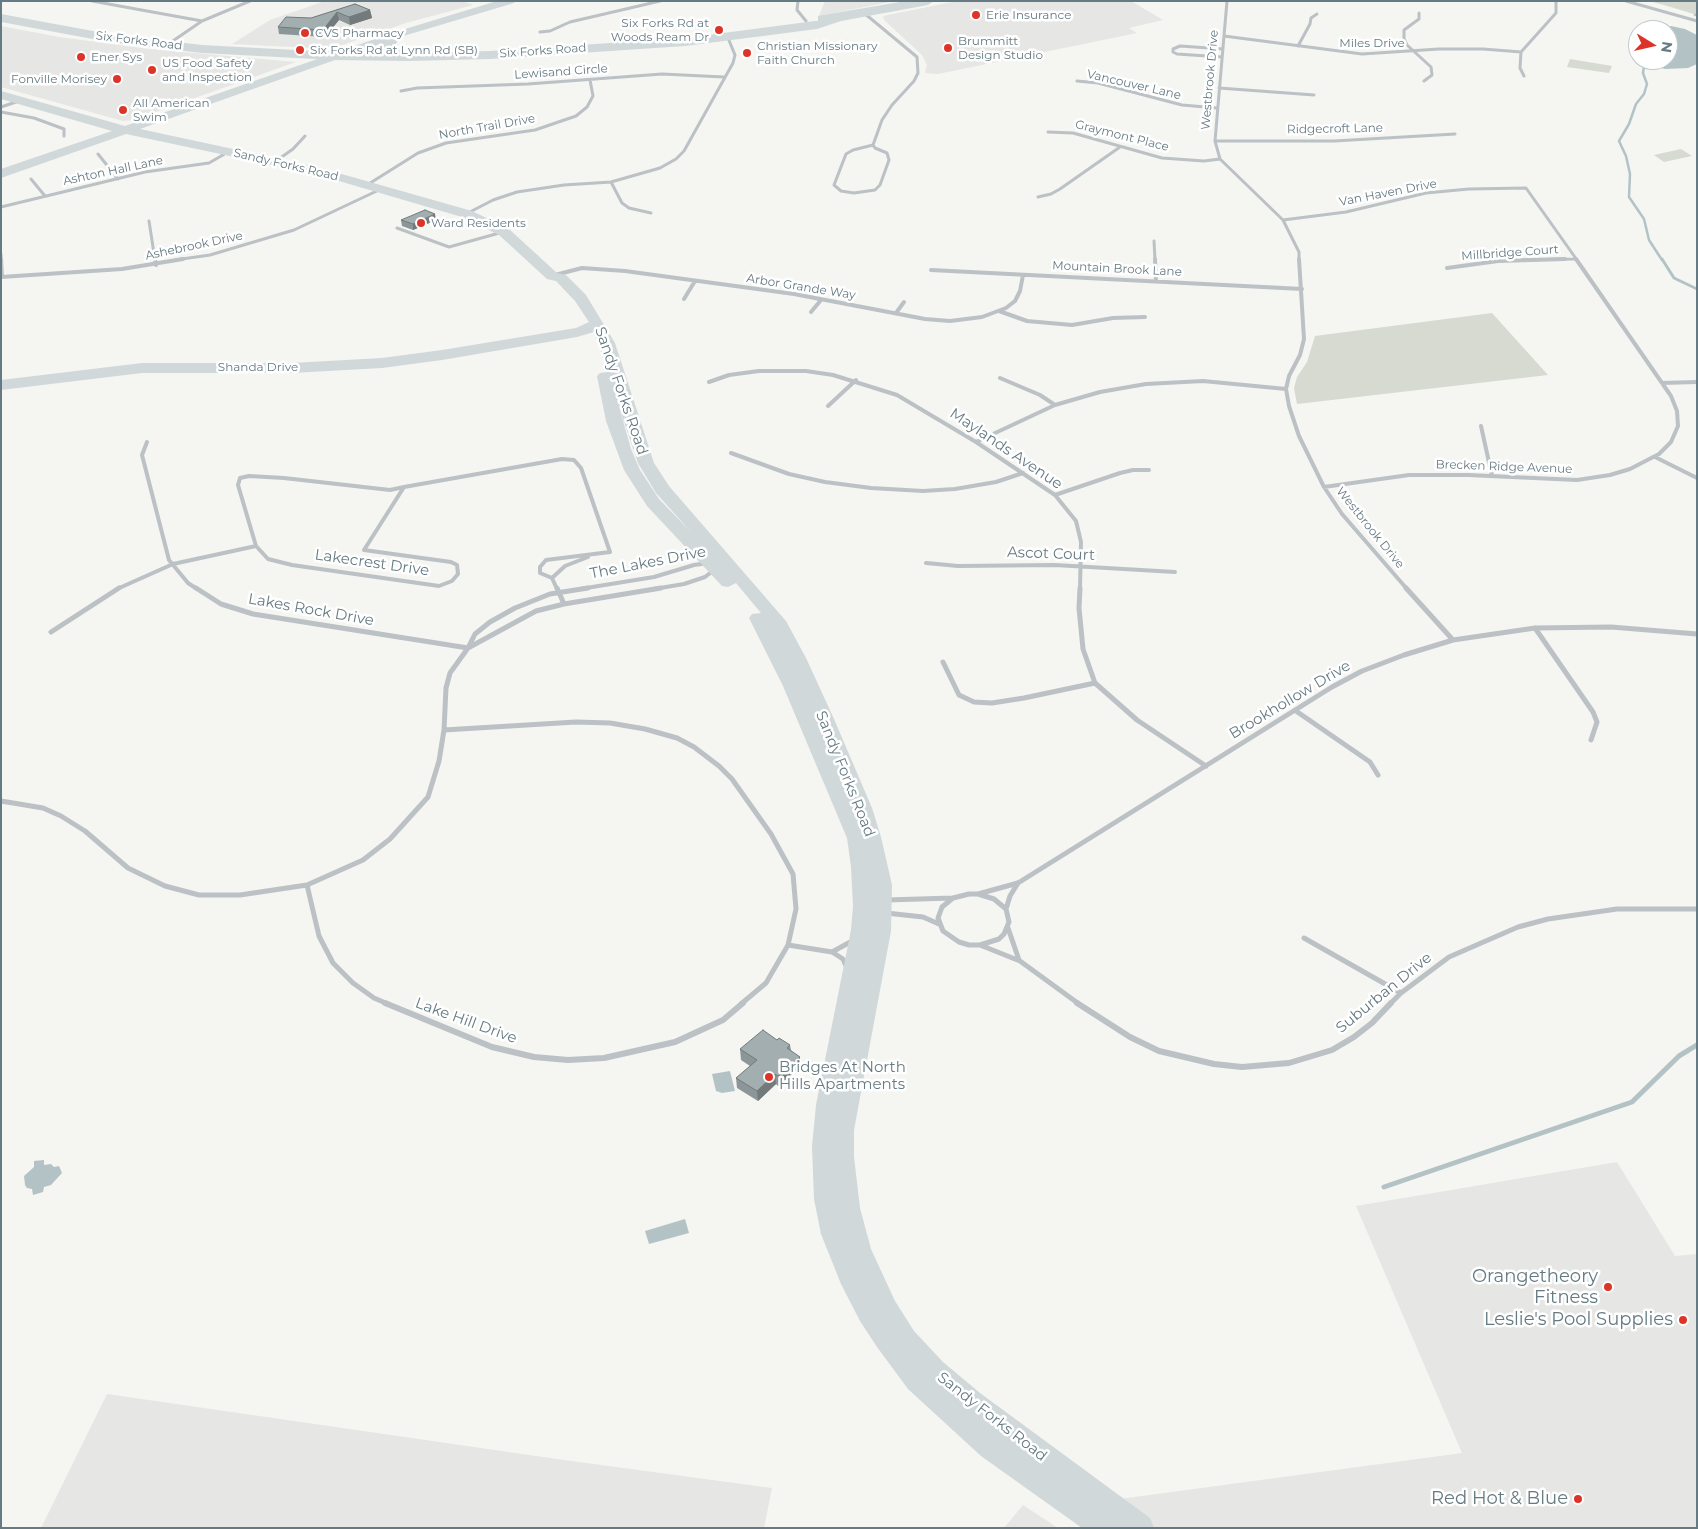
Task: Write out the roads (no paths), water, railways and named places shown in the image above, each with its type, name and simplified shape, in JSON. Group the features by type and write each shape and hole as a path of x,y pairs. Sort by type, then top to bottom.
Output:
{"main road":[{"name":"Six Forks Road","path":"668,42 680,37 838,18 928,1"},
{"name":"Six Forks Road","path":"1,18 83,34 167,45 334,56 426,57 527,53 668,42 677,43 728,38 817,25 838,18"},
{"path":"396,35 387,44 386,51 426,57"}],"street":[{"path":"92,1 202,21"},
{"path":"115,5 123,1"},
{"path":"167,45 202,21 250,1"},
{"path":"1,174 334,56 396,35 510,1"},
{"path":"540,32 550,31 570,22 660,1"},
{"path":"798,1 797,10 806,21"},
{"name":"Westbrook Drive","path":"1227,1 1215,141 1220,159 1237,178 1283,220 1299,252 1304,339 1300,356 1289,376 1286,389 1289,406 1299,436 1324,487 1342,514 1453,640"},
{"path":"1524,76 1520,68 1521,52 1556,13 1556,1"},
{"path":"1626,1 1697,22"},
{"path":"864,13 903,44 917,57 919,62 918,73 914,82 892,105 882,120 873,145"},
{"path":"1420,13 1419,19 1404,33 1407,45 1431,67 1432,75 1424,81"},
{"path":"1298,46 1310,24 1311,18 1317,14"},
{"name":"Miles Drive","path":"1224,36 1362,54 1475,49 1521,52"},
{"path":"467,214 493,200 524,190 611,182 660,168 680,155 733,63 735,55 728,38"},
{"path":"1222,57 1177,54 1173,52 1173,49 1180,46 1223,49"},
{"name":"Lewisand Circle","path":"401,91 417,88 590,80 662,74 724,77"},
{"name":"North Trail Drive","path":"367,185 418,153 437,146 482,136 535,130 576,116 587,107 593,96 590,80"},
{"name":"Vancouver Lane","path":"1077,81 1098,84 1182,105 1217,108"},
{"path":"1219,88 1314,95"},
{"name":"Sandy Forks Road","path":"1,95 124,130 276,161 467,214 504,232 552,276 552,282 590,325 600,358 614,421 623,450 632,470 653,502 717,565 761,621 793,686 857,838 862,867 875,906 878,940 842,1130 842,1157 847,1208 858,1248 886,1309 905,1339 933,1371 970,1402 1140,1528"},
{"path":"1,107 19,100"},
{"path":"1,112 34,118 64,129 64,136"},
{"name":"Graymont Place","path":"1048,132 1073,134 1162,158 1204,161 1220,159"},
{"name":"Ridgecroft Lane","path":"1215,141 1334,141 1455,134"},
{"path":"276,161 293,150 305,136"},
{"path":"873,145 875,148 887,153 890,160 880,185 875,190 854,194 842,191 834,185 846,154 853,150 873,145"},
{"path":"1038,197 1051,194 1060,189 1120,147"},
{"name":"Ashton Hall Lane","path":"1,207 145,172 209,163 228,152"},
{"path":"98,154 118,179"},
{"path":"30,179 45,196"},
{"path":"611,182 622,204 629,208 651,213"},
{"name":"Van Haven Drive","path":"1283,220 1346,212 1426,194 1469,189 1526,188"},
{"name":"Brecken Ridge Avenue","path":"1324,487 1409,475 1577,480 1610,475 1630,469 1655,457 1671,442 1678,426 1677,410 1671,396 1526,188"},
{"name":"Ashebrook Drive","path":"2,277 122,269 210,255 268,239 314,221 381,189"},
{"path":"149,221 156,265"},
{"path":"397,228 449,247 504,232"},
{"path":"1154,241 1156,281"},
{"path":"1,254 2,277"},
{"name":"Millbridge Court","path":"1447,268 1498,261 1574,259"},
{"name":"Arbor Grande Way","path":"552,276 582,268 600,268 821,300 925,319 950,321 982,317 1000,311 1015,301 1020,291 1023,274"},
{"name":"Mountain Brook Lane","path":"931,270 1302,290"},
{"path":"684,299 695,281"},
{"path":"811,312 821,300"},
{"path":"896,313 904,302"},
{"path":"1000,311 1027,321 1072,325 1113,318 1145,317"},
{"name":"Shanda Drive","path":"1,385 142,368 360,366 442,356 590,325"},
{"name":"Maylands Avenue","path":"710,382 729,374 759,372 806,372 856,380 898,395 976,442 1055,495 1076,521 1081,542 1079,608 1083,649 1095,683 1137,720 1206,766"},
{"path":"1000,378 1040,395 1055,405"},
{"path":"828,406 856,380"},
{"path":"976,442 1055,405 1100,392 1146,384 1203,381 1286,389"},
{"path":"1662,383 1697,382"},
{"path":"1481,426 1492,476"},
{"name":"Lakes Rock Drive","path":"146,442 142,455 157,519 170,560 188,584 221,604 254,614 468,648"},
{"path":"732,453 789,474 825,482 871,488 923,491 955,489 996,482 1023,473"},
{"path":"1655,457 1697,478"},
{"path":"51,632 125,584 173,564 256,546 238,485 240,478 249,476 284,478 390,490 562,459 574,460 581,468 610,552 546,560 540,567 540,573 552,578 564,604"},
{"path":"1055,495 1120,473 1133,470 1148,470"},
{"name":"Lakecrest Drive","path":"256,546 268,559 292,565 439,586 452,581 458,574 456,565 451,562 364,550 404,487"},
{"path":"552,578 557,572 570,564 590,555"},
{"path":"569,556 570,564"},
{"name":"Ascot Court","path":"926,563 944,566 1027,564 1175,572"},
{"name":"The Lakes Drive","path":"1,801 43,808 62,816 85,831 128,868 165,886 200,894 240,895 307,885 363,860 390,839 428,797 439,761 444,730 446,688 450,673 468,648 475,634 490,622 514,608 550,594 654,577 694,565 717,565"},
{"name":"The Lakes Drive","path":"468,648 536,611 564,604 684,584 705,577 717,565"},
{"name":"Brookhollow Drive","path":"939,924 939,912 946,902 952,898 960,895 978,894 1018,883 1332,687 1362,671 1404,655 1453,640 1535,628 1611,627 1697,634"},
{"path":"1535,628 1593,712 1597,722 1591,740"},
{"path":"942,662 959,695 974,702 1024,698 1095,683"},
{"path":"1296,711 1370,762 1378,776"},
{"name":"Lake Hill Drive","path":"307,885 319,936 326,951 333,963 354,984 374,998 492,1047 534,1057 568,1060 604,1058 675,1042 723,1020 766,983 788,945 796,909 793,874 771,834 732,779 719,766 694,747 677,738 645,729 610,723 557,723 444,730"},
{"path":"980,945 990,943 1006,931 1009,922 1006,909 1010,896 1018,883"},
{"path":"978,894 994,899 1006,909"},
{"name":"Brookhollow Drive","path":"875,906 952,898"},
{"name":"Sandy Forks Road","path":"875,906 862,934 828,1105 823,1168 826,1199 832,1226 854,1284 886,1339 918,1380 948,1410 991,1447 1106,1528"},
{"name":"Suburban Drive","path":"875,906 923,917 939,924 950,938 958,942 980,945 1020,961 1092,1014 1130,1037 1159,1051 1214,1064 1242,1067 1289,1062 1332,1050 1354,1037 1372,1023 1401,993 1450,957 1518,927 1548,919 1617,909 1697,908"},
{"path":"1006,931 1020,961"},
{"path":"832,952 845,947 862,934"},
{"path":"1304,938 1401,993"},
{"path":"788,945 832,952 843,959 853,981"}],"waterway":[{"path":"1643,70 1647,84 1644,94 1636,104 1629,124 1619,141 1626,156 1630,174 1629,197 1644,219 1649,240 1662,260"},
{"path":"1662,259 1674,278 1697,289"},
{"path":"1384,1187 1632,1102 1679,1056 1697,1045"}],"place":[{"name":"Erie Insurance","path":"976,15"},
{"name":"Six Forks Rd at Woods Ream Dr","path":"719,30"},
{"name":"CVS Pharmacy","path":"305,33"},
{"name":"Brummitt Design Studio","path":"948,48"},
{"name":"Six Forks Rd at Lynn Rd (SB)","path":"300,50"},
{"name":"Christian Missionary Faith Church","path":"747,53"},
{"name":"Ener Sys","path":"81,57"},
{"name":"US Food Safety and Inspection","path":"152,70"},
{"name":"Fonville Morisey","path":"117,79"},
{"name":"All American Swim","path":"123,110"},
{"name":"Ward Residents","path":"421,223"},
{"name":"Bridges At North Hills Apartments","path":"769,1077"},
{"name":"Orangetheory Fitness","path":"1608,1287"},
{"name":"Leslie's Pool Supplies","path":"1683,1320"},
{"name":"Red Hot & Blue","path":"1578,1499"}]}
